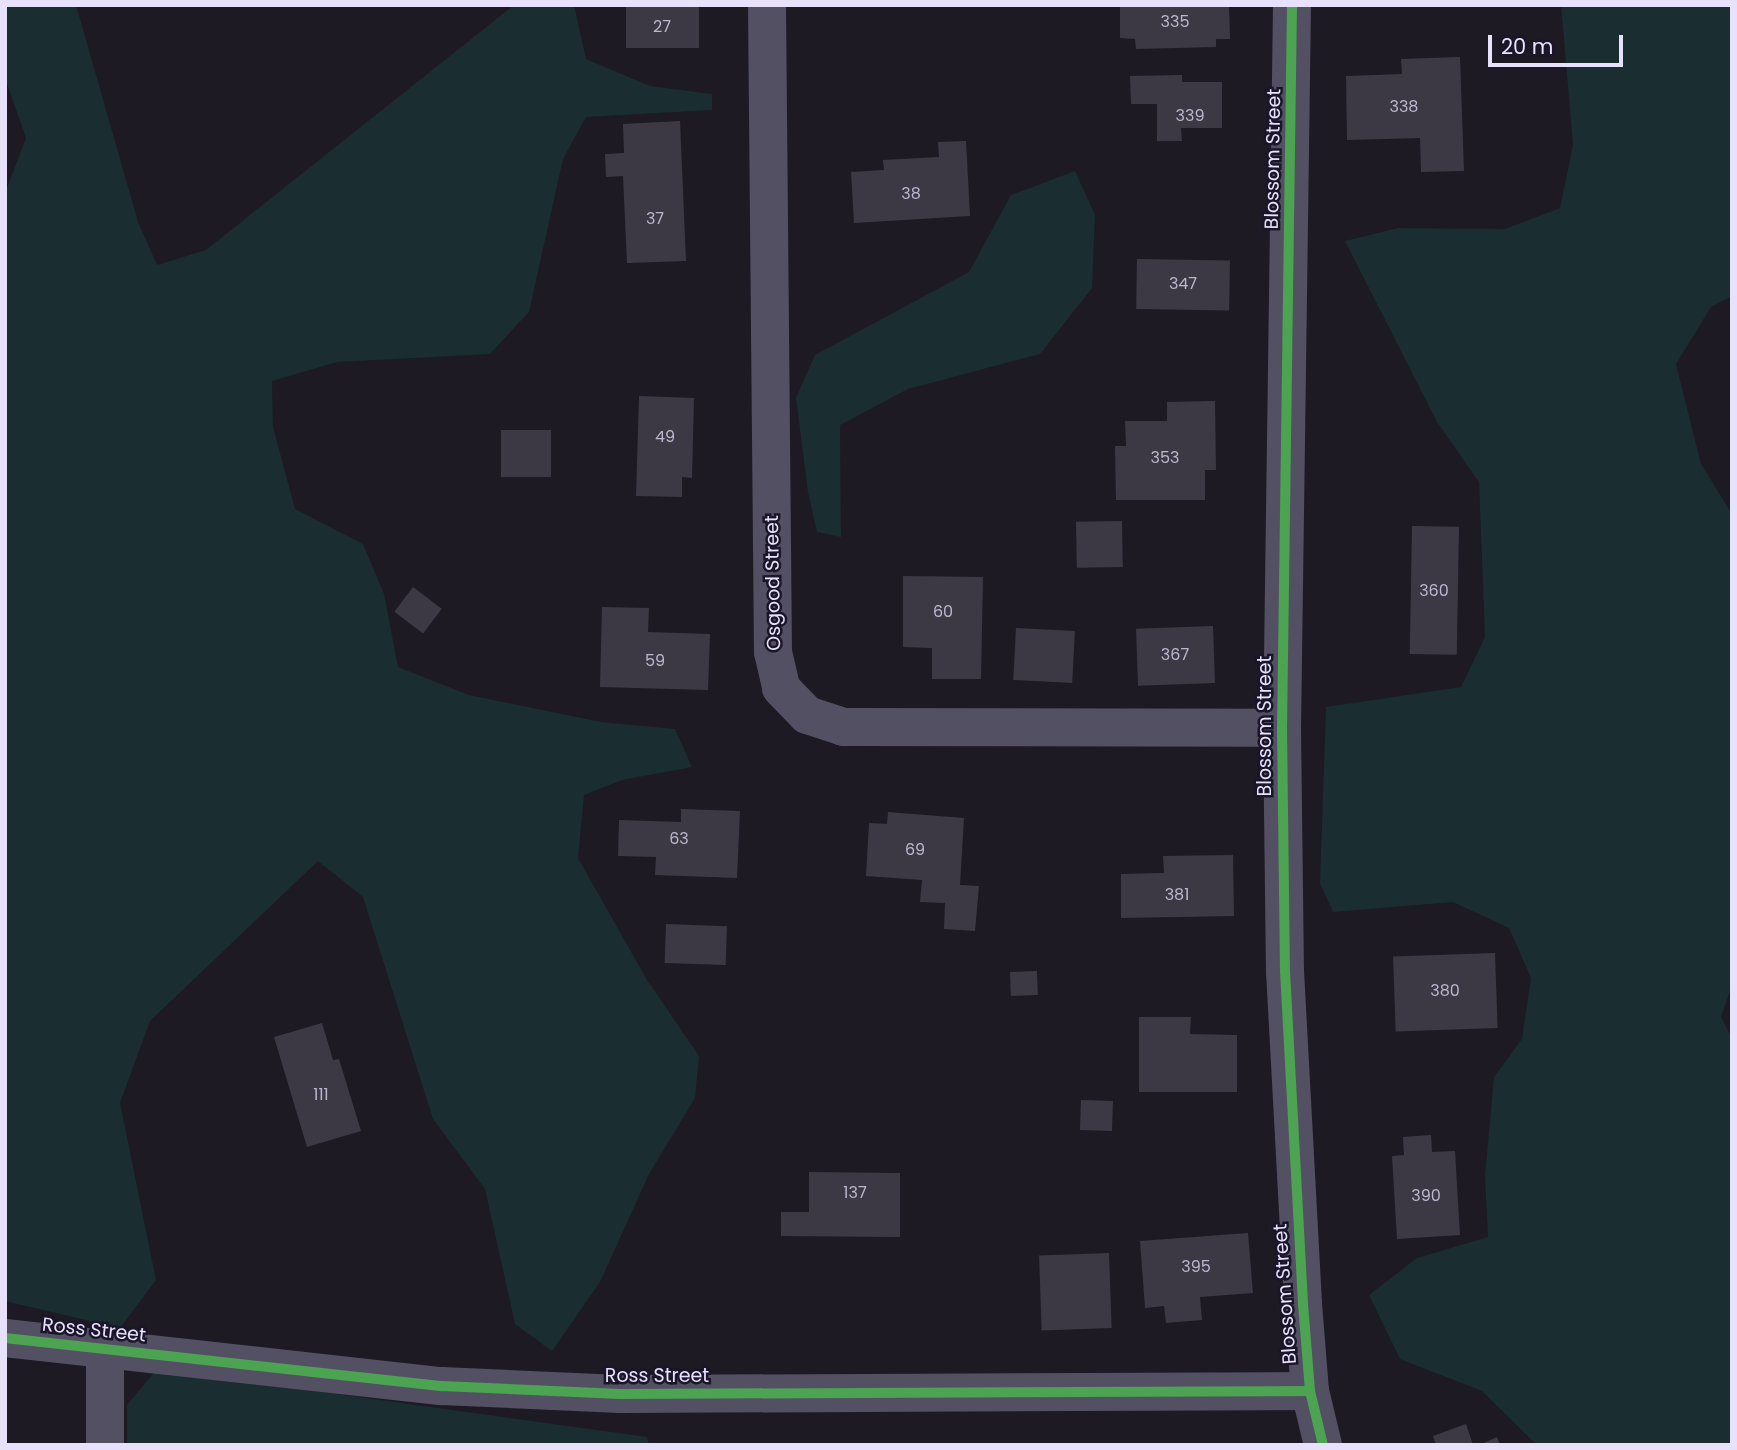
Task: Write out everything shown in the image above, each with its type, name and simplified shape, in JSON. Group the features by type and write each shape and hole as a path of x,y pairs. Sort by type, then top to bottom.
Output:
{"street":[{"name":"Osgood Street","path":"767,5 773,652 781,688 807,715 843,727 1282,728"},
{"name":"Blossom Street","path":"1292,5 1282,728 1285,985 1294,1178 1310,1391 1323,1445"},
{"name":"Ross Street","path":"5,1338 442,1386 620,1394 1310,1391"},
{"path":"105,1349 105,1445"}],"green space":[{"path":"5,5 76,5 138,222 157,265 206,250 514,5 574,5 586,59 650,86 712,94 712,110 586,117 563,159 529,312 490,354 337,362 272,381 273,427 295,509 363,544 384,594 398,667 469,695 601,722 675,729 692,767 622,780 584,795 578,858 647,980 699,1056 695,1098 649,1174 600,1282 552,1351 515,1324 485,1189 433,1119 363,897 318,861 150,1021 120,1103 156,1280 120,1328 5,1301 5,193 26,138 5,78"},
{"path":"1561,5 1732,5 1732,296 1711,307 1676,364 1701,464 1732,514 1732,985 1721,1017 1732,1038 1732,1445 1537,1445 1482,1391 1400,1359 1369,1295 1417,1258 1488,1237 1485,1176 1494,1077 1522,1039 1531,978 1509,928 1453,902 1333,912 1320,883 1326,707 1461,687 1485,637 1479,482 1437,422 1345,241 1398,228 1505,229 1560,208 1573,145"},
{"path":"1075,171 1095,215 1092,288 1040,354 908,389 840,425 841,537 817,532 808,492 796,398 815,355 969,272 1011,195"},
{"path":"157,1369 647,1437 649,1445 127,1445 127,1405"}],"building":[{"path":"626,5 699,5 699,48 626,48"},
{"path":"1120,5 1229,5 1230,39 1216,39 1216,47 1136,49 1135,39 1120,38"},
{"path":"1460,57 1464,171 1421,172 1420,138 1347,140 1346,76 1402,74 1401,59"},
{"path":"1182,75 1182,82 1222,82 1222,128 1181,128 1182,141 1157,141 1157,104 1131,104 1130,76"},
{"path":"680,121 686,261 627,263 623,176 606,177 605,154 624,153 623,124"},
{"path":"966,141 970,216 854,223 851,172 884,170 883,160 939,157 938,142"},
{"path":"1137,259 1230,261 1229,311 1136,309"},
{"path":"639,396 694,398 692,478 682,477 682,497 636,496"},
{"path":"1215,401 1216,470 1205,470 1205,500 1116,500 1115,446 1126,446 1125,421 1167,421 1167,402"},
{"path":"501,430 551,430 551,477 501,477"},
{"path":"1122,521 1123,567 1077,568 1076,522"},
{"path":"1412,526 1459,527 1457,655 1410,654"},
{"path":"903,576 983,577 981,679 932,679 932,648 903,647"},
{"path":"413,587 442,609 423,633 394,612"},
{"path":"602,607 649,608 648,632 710,634 708,690 600,687"},
{"path":"1213,626 1215,683 1138,686 1136,629"},
{"path":"1016,628 1075,631 1072,683 1013,680"},
{"path":"681,809 740,811 737,878 655,875 656,857 618,856 619,820 681,822"},
{"path":"888,812 964,818 960,885 979,886 975,931 944,929 945,903 920,902 922,880 866,876 869,823 887,824"},
{"path":"1233,855 1234,916 1121,918 1121,874 1164,873 1163,856"},
{"path":"666,924 727,926 726,965 665,963"},
{"path":"1495,953 1498,1028 1396,1032 1393,957"},
{"path":"1037,971 1038,995 1011,996 1010,972"},
{"path":"1139,1017 1191,1017 1190,1034 1237,1035 1237,1092 1139,1092"},
{"path":"322,1023 333,1060 339,1059 361,1131 307,1147 274,1037"},
{"path":"1081,1100 1113,1101 1112,1131 1080,1130"},
{"path":"1431,1135 1432,1152 1455,1151 1460,1235 1397,1239 1392,1156 1404,1155 1403,1137"},
{"path":"809,1172 900,1173 900,1237 781,1236 781,1212 809,1212"},
{"path":"1248,1233 1253,1293 1200,1297 1202,1320 1166,1323 1164,1306 1145,1308 1140,1241"},
{"path":"1109,1253 1112,1328 1042,1330 1039,1255"},
{"path":"1466,1424 1473,1445 1436,1445 1433,1436"},
{"path":"1497,1437 1500,1445 1479,1445"}],"cycle path":[{"path":"1292,5 1282,728 1285,971 1303,1304 1310,1391 1323,1445"},
{"path":"5,1338 442,1386 620,1394 1310,1391"}]}
